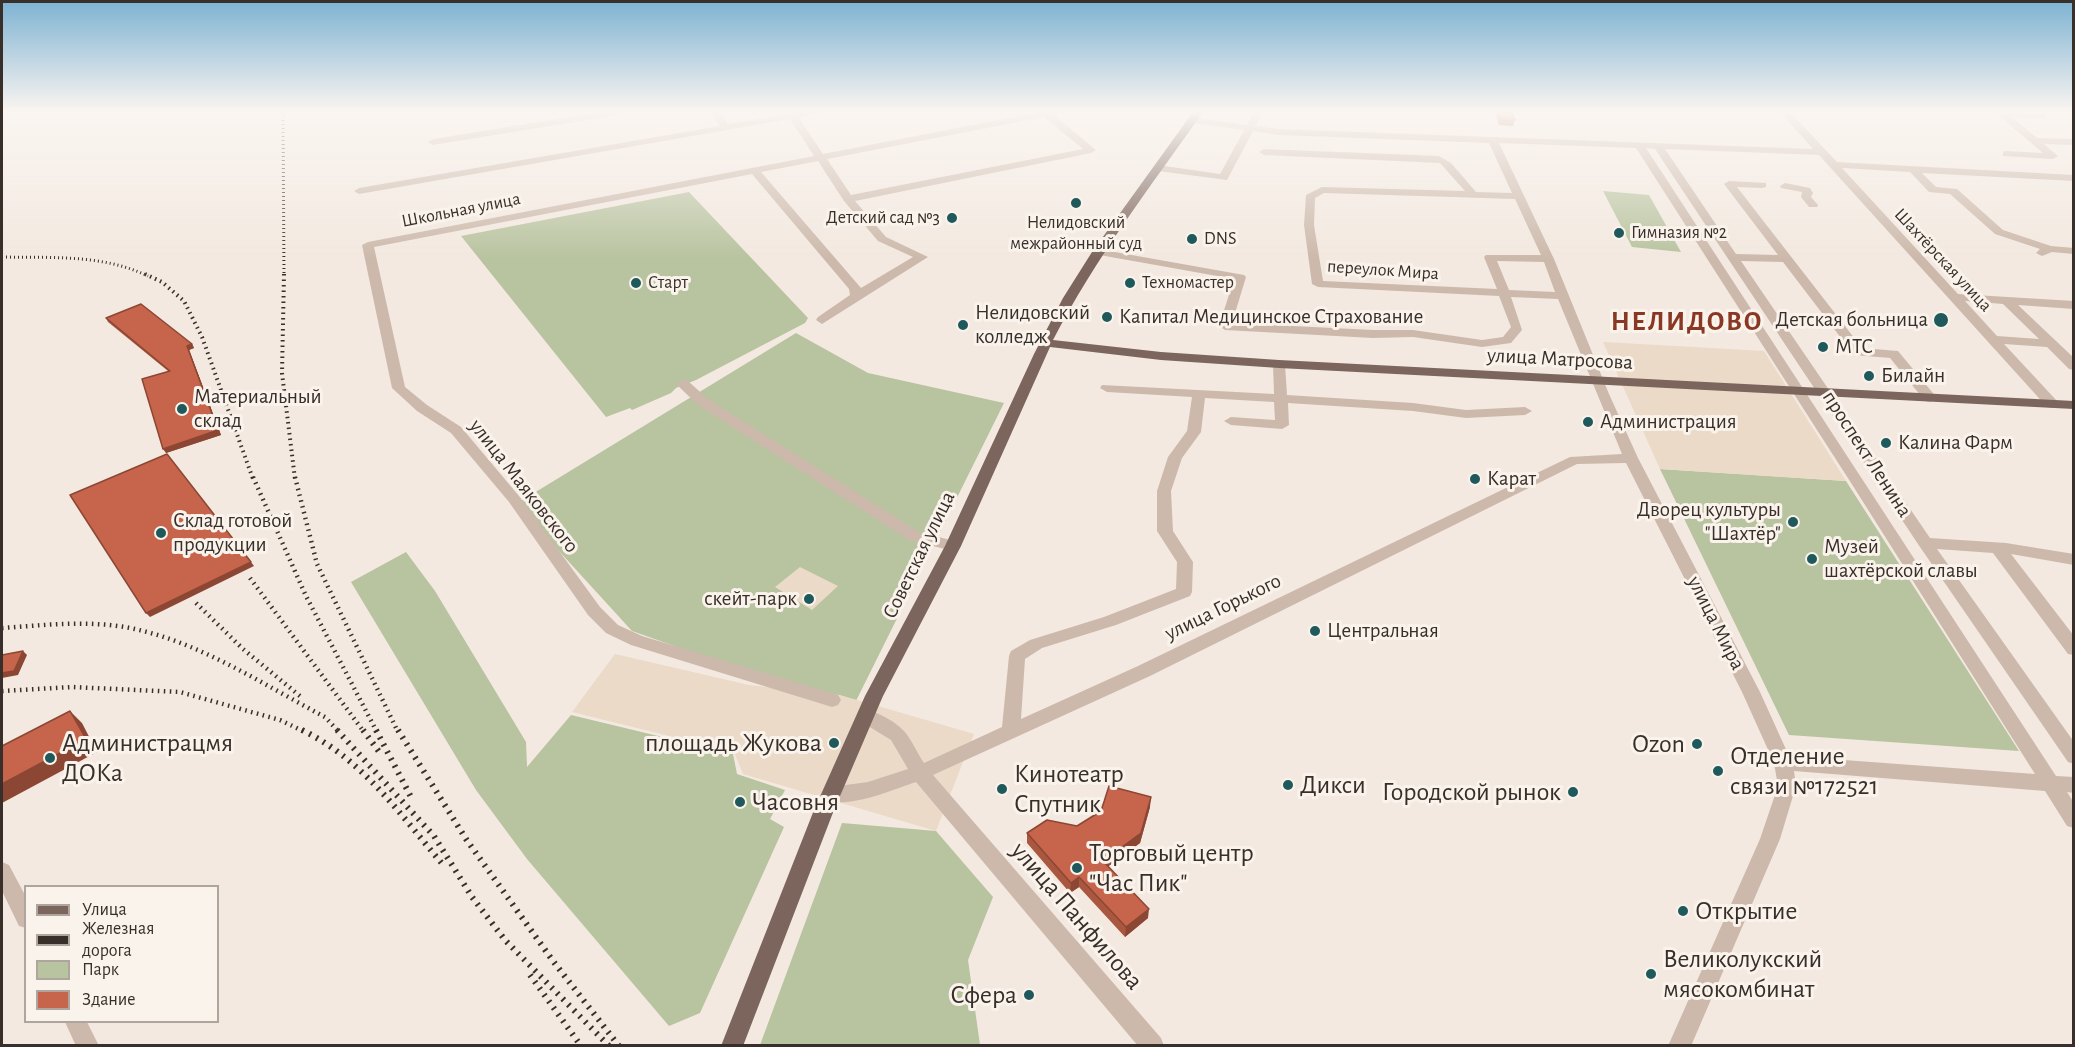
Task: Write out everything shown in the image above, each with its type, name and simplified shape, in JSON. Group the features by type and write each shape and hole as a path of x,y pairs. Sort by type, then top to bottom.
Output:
{"main road":[{"name":"Советская улица","path":"732,1046 831,794 866,716 953,546 1046,343 1069,298 1098,252 1163,161"},
{"name":"улица Матросова","path":"1046,343 1161,356 1279,364 2073,405"}],"street":[{"path":"359,191 535,161"},
{"name":"Школьная улица","path":"368,245 802,161"},
{"path":"822,320 856,296 922,257 882,239 848,199 824,161"},
{"path":"848,199 1037,161"},
{"path":"1158,168 1223,178 1231,161"},
{"path":"1442,161 1449,164 1456,176 1473,195"},
{"name":"улица Мира","path":"1502,161 1548,260 1596,381 1631,458 1751,692 1783,763 1787,786 1770,839 1680,1046"},
{"name":"проспект Ленина","path":"1649,161 2073,820"},
{"name":"проспект Ленина","path":"1668,161 1924,543 2073,757"},
{"name":"Шахтёрская улица","path":"1830,161 2052,404"},
{"path":"1834,165 2073,178"},
{"path":"1913,169 1933,190 1953,191 1999,232 2046,251 2073,251"},
{"path":"754,170 855,288 856,296"},
{"path":"1762,185 1729,184 1858,352 1913,355"},
{"path":"1785,186 1806,190 1808,193 1806,196 1813,205"},
{"name":"переулок Мира","path":"1518,196 1322,190 1311,197 1309,225 1318,284 1562,296"},
{"name":"улица Маяковского","path":"368,245 399,388 422,408 456,430 514,499 594,611 612,629 638,641 832,700"},
{"path":"1098,252 1240,277 1225,326 1386,335 1417,334 1447,340 1501,342 1515,334 1517,327 1490,257 1548,260"},
{"path":"1732,257 1787,259"},
{"path":"1953,297 2073,305"},
{"path":"2006,300 2073,366"},
{"path":"1993,340 2049,343"},
{"path":"1894,354 1930,398"},
{"path":"1231,421 1282,425 1279,364"},
{"path":"683,384 703,402 914,536 953,546"},
{"path":"1107,388 1413,407 1466,414 1525,411"},
{"path":"1011,731 1017,656 1036,644 1110,621 1184,592 1185,562 1165,531 1164,491 1175,457 1194,432 1199,393"},
{"name":"улица Горького","path":"831,794 868,790 920,773 1154,666 1575,460 1631,458"},
{"path":"1924,543 1998,548 2073,560"},
{"path":"1998,548 2073,649"},
{"name":"улица Панфилова","path":"866,716 897,735 920,773 1153,1046"},
{"path":"1783,763 2073,786"},
{"path":"2,871 24,915"},
{"path":"76,1023 88,1046"}],"green space":[{"path":"1603,191 1649,195 1681,252 1632,247"},
{"name":"Старт","path":"689,192 808,318 805,323 696,380 676,388 671,393 632,410 630,408 606,417 461,236"},
{"path":"796,333 868,373 1004,403 852,709 632,631 516,504"},
{"path":"1660,469 1846,481 2019,751 1789,735"},
{"path":"406,552 435,591 526,742 527,767 571,715 733,754 737,774 785,790 770,819 784,827 700,1013 669,1026 527,859 476,790 351,582"},
{"path":"842,823 936,831 993,897 968,960 980,1045 760,1045"}],"shaded area":[{"path":"1603,342 1764,351 1846,481 1660,469"},
{"name":"скейт-парк","path":"800,567 838,586 812,610 775,587"},
{"name":"площадь Жукова","path":"615,654 749,685 840,695 974,734 936,831 743,774 734,752 572,712"}],"building":[{"path":"141,304 192,344 187,346 218,430 163,449 142,379 170,371 106,318"},
{"name":"Склад готовой продукции","path":"167,454 251,562 146,613 70,495"},
{"path":"23,651 14,671 2,673 2,655"},
{"path":"70,711 86,739 2,784 2,746"},
{"name":"Торговый центр \"Час Пик\"","path":"1109,786 1151,797 1141,833 1103,861 1149,909 1126,927 1079,877 1071,883 1027,833 1047,820 1077,826 1101,811"}],"railway":[{"path":"283,161 284,274"},
{"path":"2,257 95,261 131,269 148,276"},
{"path":"145,274 162,282 184,301 202,337 253,479"},
{"path":"284,274 282,373 295,479"},
{"path":"253,477 306,596 377,732"},
{"path":"295,477 317,564 398,732"},
{"path":"250,578 364,732"},
{"path":"196,603 243,649 300,696"},
{"path":"2,628 70,624 105,625 139,630 163,637 211,656 257,680 325,717 339,732"},
{"path":"2,691 72,687 180,692 280,720 305,732"},
{"path":"302,730 324,742 363,773 397,809 445,867"},
{"path":"337,730 434,836 472,897 505,940 609,1046"},
{"path":"363,730 380,753"},
{"path":"376,730 411,797"},
{"path":"398,730 466,839 553,961 619,1046"},
{"path":"530,975 581,1046"}],"place":[{"name":"Нелидовский межрайонный суд","path":"1076,203"},
{"name":"Детский сад №3","path":"952,218"},
{"name":"Гимназия №2","path":"1619,233"},
{"name":"DNS","path":"1192,239"},
{"name":"Старт","path":"636,283"},
{"name":"Техномастер","path":"1130,283"},
{"name":"Капитал Медицинское Страхование","path":"1107,317"},
{"name":"Детская больница","path":"1941,320"},
{"name":"Нелидовский колледж","path":"963,325"},
{"name":"МТС","path":"1823,347"},
{"name":"Билайн","path":"1869,376"},
{"name":"Материальный склад","path":"182,409"},
{"name":"Администрация","path":"1588,422"},
{"name":"Калина Фарм","path":"1886,443"},
{"name":"Карат","path":"1475,479"},
{"name":"Дворец культуры \"Шахтёр\"","path":"1793,522"},
{"name":"Склад готовой продукции","path":"161,533"},
{"name":"Музей шахтёрской славы","path":"1812,559"},
{"name":"скейт-парк","path":"809,599"},
{"name":"Центральная","path":"1315,631"},
{"name":"площадь Жукова","path":"834,743"},
{"name":"Ozon","path":"1697,744"},
{"name":"Администрацмя ДОКа","path":"50,758"},
{"name":"Отделение связи №172521","path":"1718,771"},
{"name":"Дикси","path":"1288,785"},
{"name":"Кинотеатр Спутник","path":"1002,789"},
{"name":"Городской рынок","path":"1573,792"},
{"name":"Часовня","path":"740,802"},
{"name":"Торговый центр \"Час Пик\"","path":"1077,868"},
{"name":"Открытие","path":"1683,911"},
{"name":"Великолукский мясокомбинат","path":"1651,974"},
{"name":"Сфера","path":"1029,995"}],"district":[{"name":"НЕЛИДОВО","path":"1687,322"}]}
